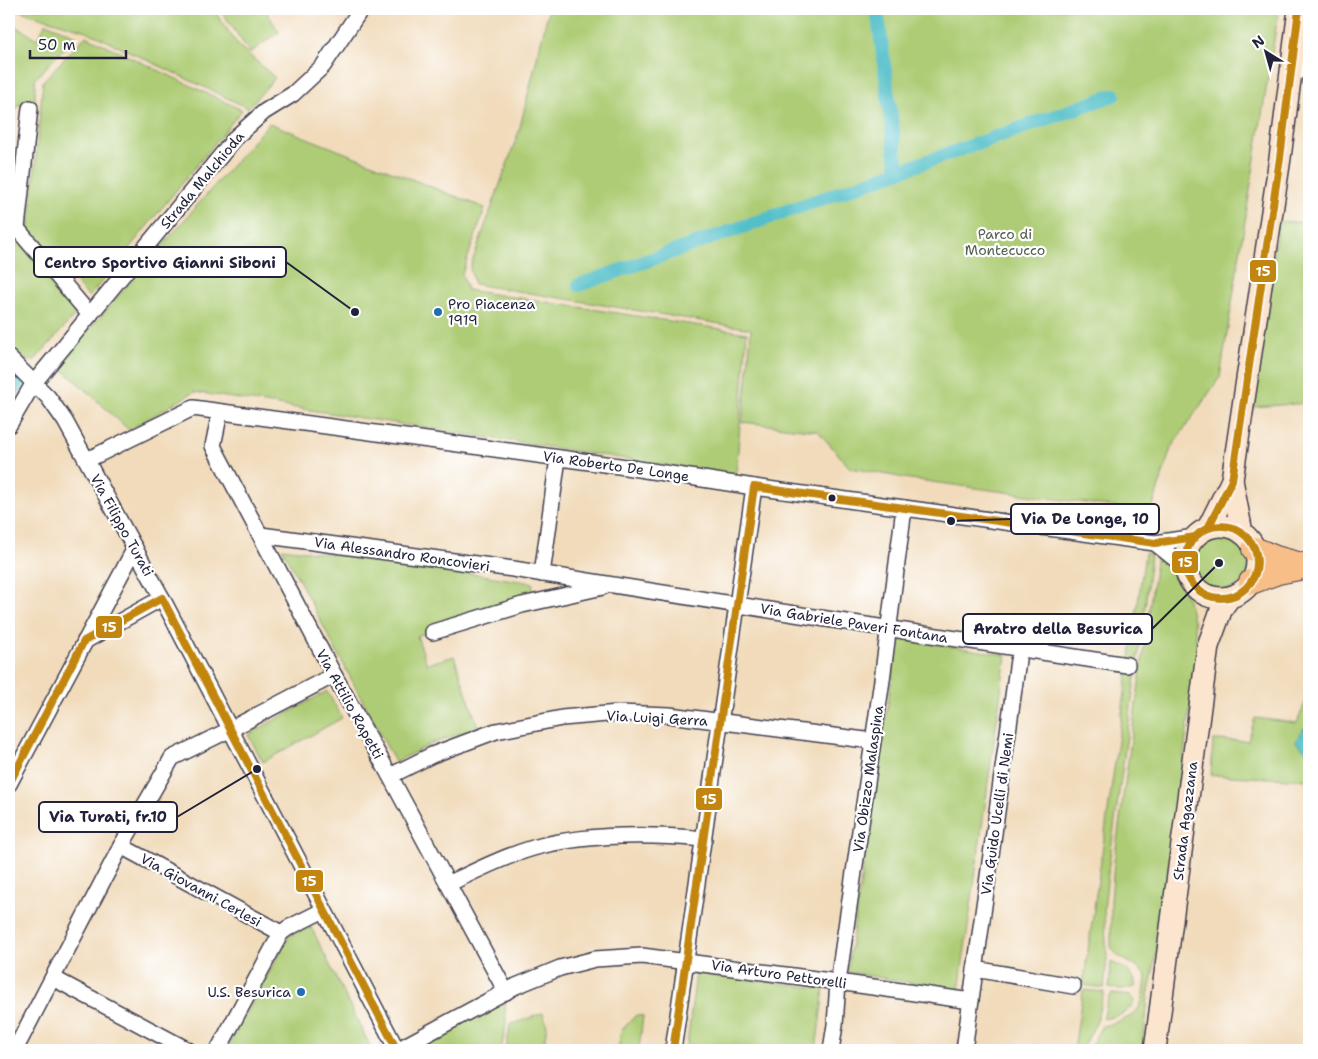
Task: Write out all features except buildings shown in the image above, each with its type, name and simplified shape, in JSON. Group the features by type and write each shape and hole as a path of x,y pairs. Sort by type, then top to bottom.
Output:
{"main road":[{"path":"1232,480 1256,566 1256,572 1245,589 1230,597 1218,598 1206,595 1197,589 1189,579 1185,567 1187,551 1202,532 1232,480 1280,158 1299,9"},
{"path":"1280,158 1305,65 1309,26"},
{"path":"1202,532 1220,526 1232,527 1248,541 1307,567"},
{"path":"1251,582 1278,572 1307,567"},
{"path":"1197,589 1208,646"},
{"name":"Strada Agazzana","path":"1155,1050 1208,646 1222,608 1230,597"}],"street":[{"name":"Strada Malchioda","path":"9,425 33,384 237,136 264,112 293,94 323,66 361,9"},
{"path":"1307,9 1309,14"},
{"path":"30,108 13,224 90,315"},
{"name":"Via Filippo Turati","path":"9,358 48,397 65,421 87,460 231,729 397,1050"},
{"name":"Via Roberto De Longe","path":"87,460 193,408 1155,543"},
{"name":"Via Attilio Rapetti","path":"220,412 213,446 334,675 506,992"},
{"path":"542,574 558,458"},
{"path":"673,1050 754,487"},
{"name":"Via Obizzo Malaspina","path":"831,1050 835,1026 838,982 889,628 904,508"},
{"path":"1155,543 1202,532"},
{"name":"Via Alessandro Roncovieri","path":"261,535 542,574"},
{"path":"1155,543 1185,567"},
{"path":"9,784 135,548"},
{"name":"Via Gabriele Paveri Fontana","path":"542,574 1127,665"},
{"name":"Via Gabriele Paveri Fontana","path":"433,632 522,605 612,585"},
{"path":"84,641 162,598"},
{"name":"Via Guido Ucelli di Nemi","path":"964,1050 1018,660"},
{"path":"15,1050 121,846 172,758 334,675"},
{"name":"Via Luigi Gerra","path":"390,776 432,755 496,731 562,718 618,713 669,715 873,741"},
{"path":"448,884 532,848 569,840 613,836 675,836 704,839"},
{"name":"Via Giovanni Cerlesi","path":"121,846 281,934"},
{"path":"218,1050 281,934 288,928 324,910"},
{"name":"Via Arturo Pettorelli","path":"397,1050 506,992 560,968 595,959 642,956 971,1001"},
{"path":"975,969 1073,986"},
{"path":"53,978 188,1050"}],"green space":[{"path":"14,9 213,9 238,45 275,78 248,108 86,31"},
{"path":"220,9 265,9 279,32 250,53"},
{"name":"Parco di Montecucco","path":"549,9 1279,9 1220,377 1171,448 1151,512 910,479 850,468 818,431 742,422 751,329 474,284 470,268 519,131"},
{"path":"9,22 37,39 46,23 76,36 35,79 35,102 20,103 9,119"},
{"path":"86,36 242,110 89,297 29,232 43,81"},
{"path":"269,123 485,208 462,274 467,290 747,333 736,476 194,392 129,430 58,365"},
{"path":"1278,221 1309,223 1309,403 1253,407"},
{"path":"9,228 77,313 34,361 25,360 9,344"},
{"path":"1221,533 1237,538 1245,546 1250,562 1245,578 1237,586 1221,591 1205,586 1197,578 1192,562 1197,546 1205,538"},
{"path":"282,548 396,562 533,583 532,596 417,636 427,664 454,656 478,727 431,744 395,762"},
{"path":"1145,553 1151,554 1145,607 1104,910 1107,958 1104,988 1083,985"},
{"path":"1157,554 1170,565 1188,600 1194,623 1198,653 1154,968 1148,996 1143,1050 1088,1050 1102,1026 1123,1020 1136,1011 1143,997 1145,987 1146,975 1134,965 1118,956 1111,947 1111,902 1114,862"},
{"path":"898,638 1006,655 959,991 847,972"},
{"path":"327,691 342,718 263,762 248,735"},
{"path":"1305,703 1309,703 1309,780 1211,775 1213,740 1248,741 1255,718 1297,723"},
{"name":"U.S. Besurica","path":"311,927 372,1050 226,1050 290,935"},
{"path":"1111,962 1124,968 1131,974 1134,978 1135,987 1109,988"},
{"path":"696,973 824,989 816,1050 731,1050 687,1045"},
{"path":"1083,990 1104,992 1096,1023 1082,1050 1074,1050"},
{"path":"1112,994 1131,996 1135,1001 1121,1014 1103,1019 1107,1002"},
{"path":"505,998 506,1024 501,1050 412,1050"},
{"path":"543,1013 547,1025 543,1050 506,1050 510,1025"},
{"path":"636,1015 643,1016 639,1050 618,1050 621,1031"}],"water":[{"path":"1304,728 1309,734 1309,753 1295,741"}],"waterway":[{"path":"877,9 898,172"},
{"path":"579,285 1114,95"},
{"path":"9,397 18,382"}],"transit line":[{"name":"15","path":"1208,528 1232,480 1280,158 1299,9"},
{"name":"15","path":"673,1050 754,487 1155,543 1195,537"},
{"name":"15","path":"1221,526 1241,532 1251,542 1257,562 1251,582 1241,592 1221,598 1201,592 1191,582 1185,562 1191,542 1201,532 1221,526"},
{"name":"15","path":"9,784 84,641 162,598 397,1050"}],"place":[{"name":"Centro Sportivo Gianni Siboni","path":"355,312"},
{"name":"Pro Piacenza 1919","path":"438,312"},
{"name":"Via De Longe, 10","path":"951,521"},
{"name":"Aratro della Besurica","path":"1219,563"},
{"name":"Via Turati, fr.10","path":"257,769"},
{"name":"U.S. Besurica","path":"301,992"}]}
